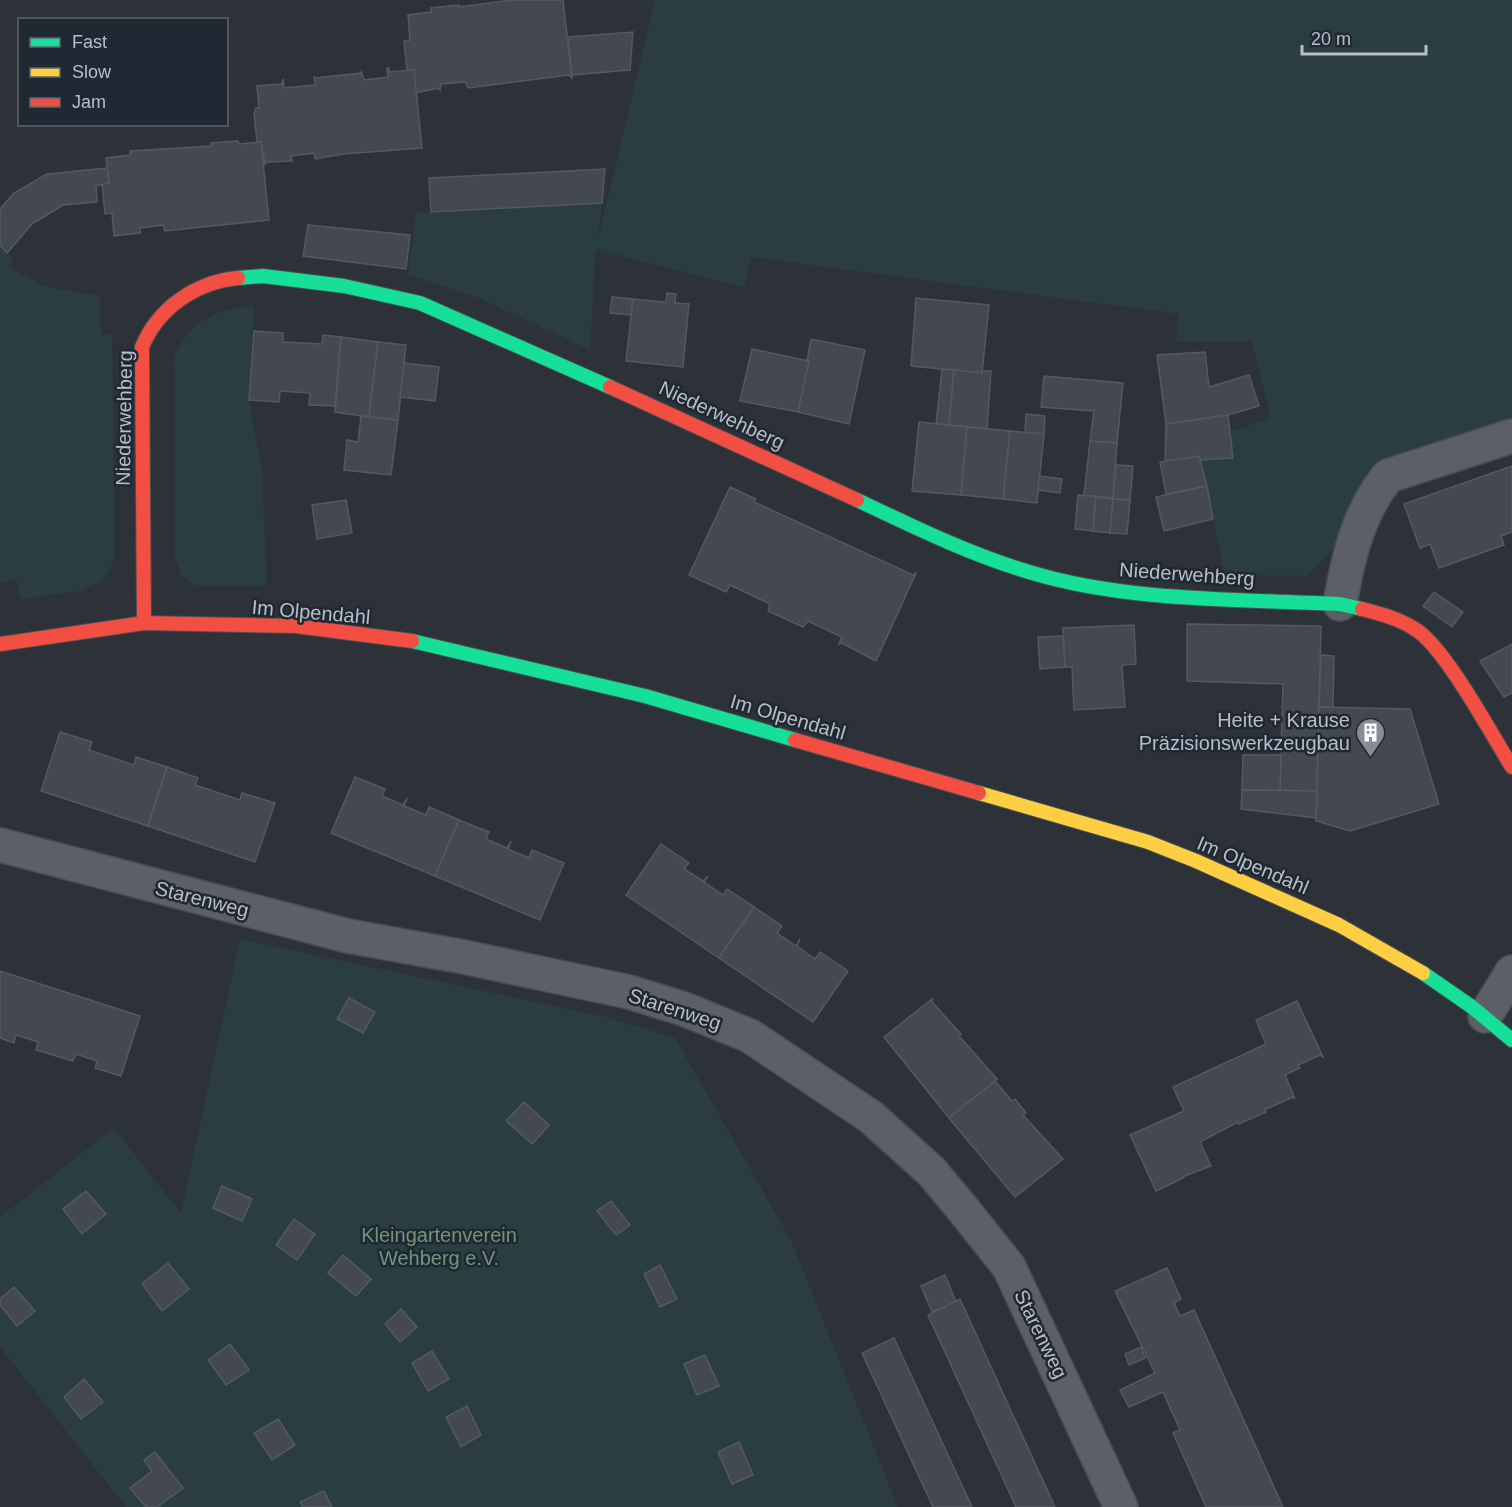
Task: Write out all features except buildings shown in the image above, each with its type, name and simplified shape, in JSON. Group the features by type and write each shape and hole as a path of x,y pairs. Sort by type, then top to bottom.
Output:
{"street":[{"name":"Niederwehberg","path":"144,623 142,347 150,328 177,300 220,280 263,276 344,286 420,303 736,443 967,552 1031,573 1139,594 1340,604 1387,615 1418,631 1442,657 1512,767"},
{"path":"1340,604 1351,546 1375,492 1388,476 1512,436"},
{"name":"Im Olpendahl","path":"0,644 144,623 296,626 431,644 645,696 1148,842 1280,896 1397,957 1485,1016 1512,1040"},
{"name":"Starenweg","path":"0,845 348,936 464,957 628,992 684,1010 750,1036 871,1117 931,1172 969,1216 1009,1267 1121,1507"},
{"path":"1485,1016 1512,972"}],"green space":[{"path":"655,0 1512,0 1512,425 1373,467 1363,482 1339,544 1306,576 1225,575 1200,460 1233,458 1230,432 1271,418 1252,341 1176,341 1179,314 751,257 744,288 596,249 590,350 474,296 408,275 416,213 602,203 598,240"},
{"path":"0,245 13,261 8,266 43,286 100,296 101,335 112,335 115,557 105,579 80,591 21,599 17,580 0,583"},
{"path":"254,305 249,400 262,473 267,585 194,585 182,576 175,559 174,358 188,334 205,319 227,310"},
{"name":"Kleingartenverein Wehberg e.V.","path":"240,939 606,1017 675,1038 791,1240 898,1507 126,1507 0,1347 0,1217 114,1128 181,1213"}],"traffic: fast":[{"path":"238,278 263,276 344,286 420,303 610,387"},
{"path":"857,500 985,557 1066,582 1144,594 1223,600 1340,604 1362,609"},
{"path":"412,641 645,696 795,740"},
{"path":"1423,973 1472,1007 1512,1040"}],"traffic: slow":[{"path":"979,793 1148,842 1196,861 1339,925 1423,973"}],"traffic: jam":[{"path":"144,623 142,347 158,320 180,299 208,285 238,278"},
{"path":"610,387 857,500"},
{"path":"1362,609 1405,623 1430,642 1455,674 1512,767"},
{"path":"0,644 144,623 296,626 412,641"},
{"path":"795,740 979,793"}],"place":[{"name":"Heite + Krause Präzisionswerkzeugbau","path":"1371,758"}]}
